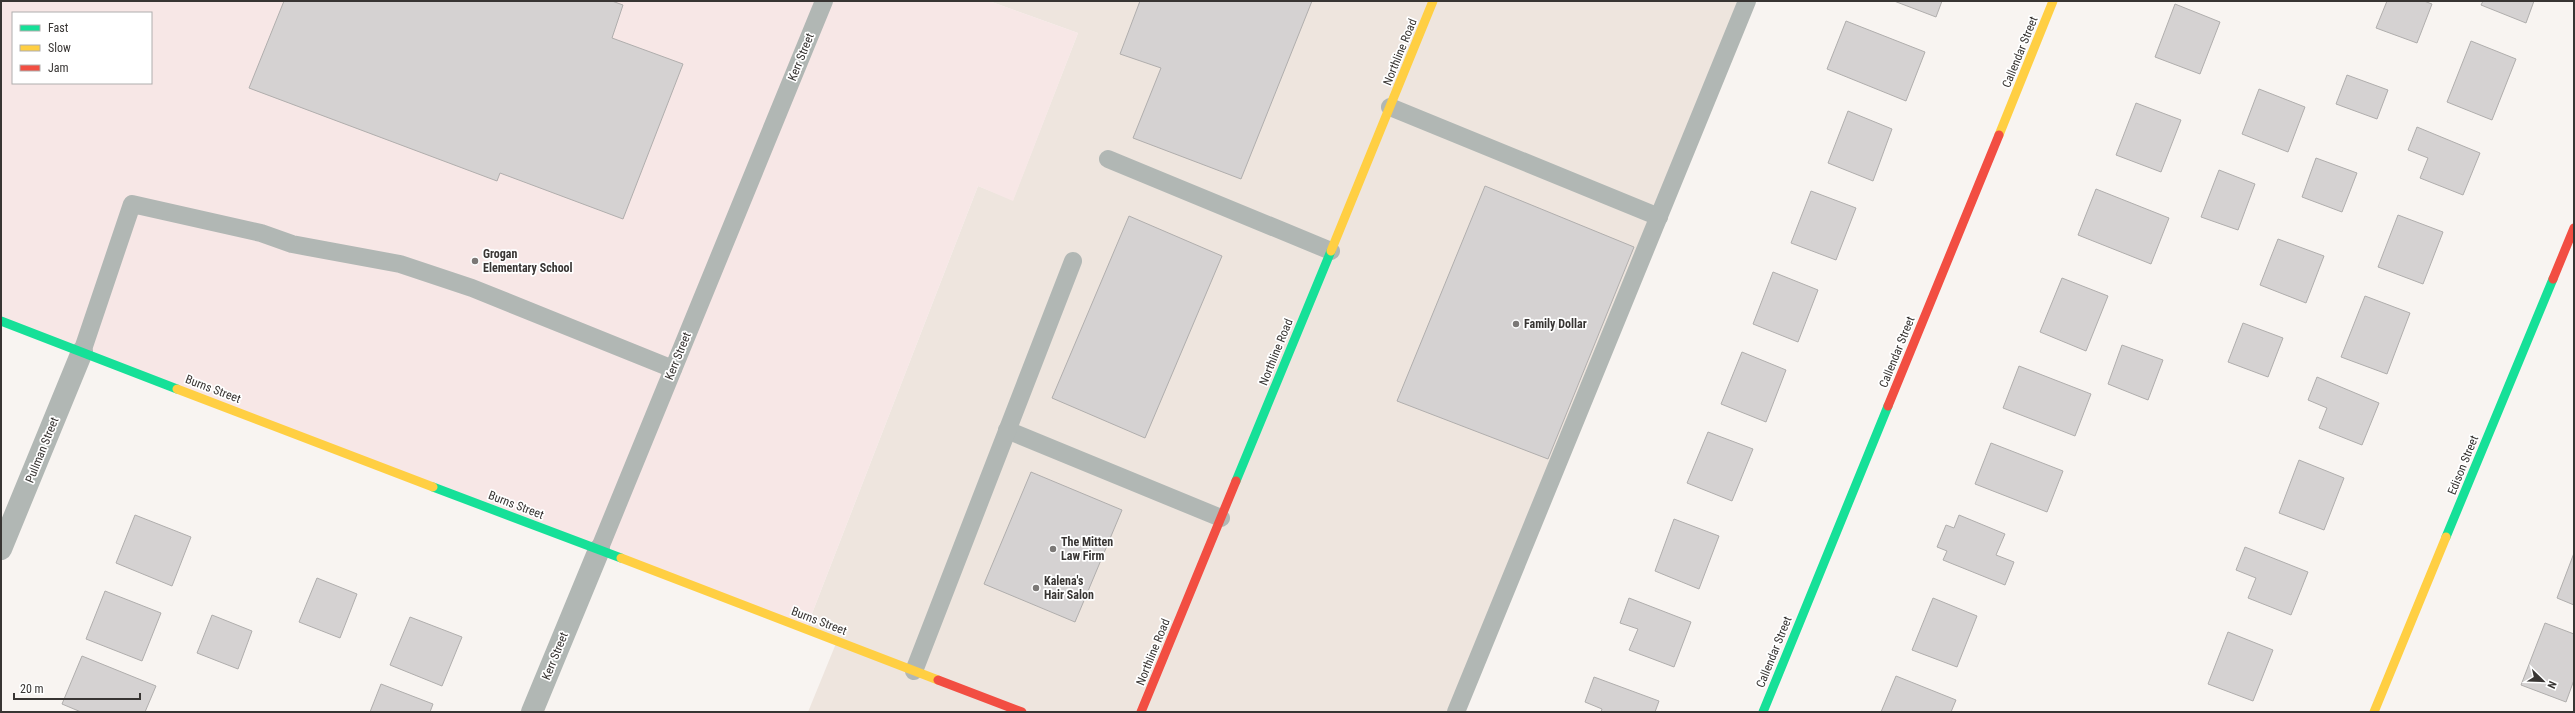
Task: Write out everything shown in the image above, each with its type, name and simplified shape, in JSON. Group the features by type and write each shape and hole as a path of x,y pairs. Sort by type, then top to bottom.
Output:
{"street":[{"name":"Northline Road","path":"1141,712 1434,1"},
{"name":"Callendar Street","path":"1763,712 2053,1"},
{"name":"Edison Street","path":"2374,712 2574,228"},
{"name":"Burns Street","path":"1,321 1022,712"},
{"name":"Pullman Street","path":"1,549 82,352"},
{"name":"Kerr Street","path":"532,712 599,550"}],"lane":[{"name":"Kerr Street","path":"599,550 824,1"},
{"path":"1456,712 1747,1"},
{"path":"1390,107 1659,217"},
{"path":"1108,159 1331,251"},
{"path":"82,352 132,204 261,233 292,244 400,264 472,288 673,369"},
{"path":"914,671 1072,261"},
{"path":"1007,430 1221,518"}],"shaded area":[{"name":"Grogan Elementary School","path":"1,1 989,1 1078,33 1013,201 978,186 806,629 1,321"},
{"path":"989,1 1747,1 1456,712 808,712 837,641 806,629 978,186 1013,200 1078,33"}],"building":[{"path":"284,1 612,1 623,5 612,38 683,64 623,219 500,173 497,181 249,88"},
{"path":"1140,1 1312,1 1241,179 1133,138 1161,68 1120,54"},
{"path":"1894,1 1942,1 1936,17"},
{"path":"2387,1 2424,1 2432,4 2417,43 2376,28"},
{"path":"2483,1 2534,1 2526,23 2481,5"},
{"path":"2175,4 2220,22 2200,74 2155,57"},
{"path":"1846,21 1925,52 1906,101 1827,69"},
{"path":"2471,41 2516,59 2492,120 2447,102"},
{"path":"2347,75 2388,90 2377,119 2336,104"},
{"path":"2259,89 2305,107 2288,152 2242,134"},
{"path":"2136,103 2181,120 2161,172 2116,155"},
{"path":"1848,111 1892,129 1873,181 1828,163"},
{"path":"2417,127 2480,153 2463,195 2420,178 2428,158 2408,150"},
{"path":"2316,158 2357,173 2342,212 2302,197"},
{"path":"2219,170 2255,184 2238,230 2201,217"},
{"name":"Family Dollar","path":"1485,186 1634,247 1548,459 1397,401"},
{"path":"2096,189 2169,218 2151,264 2078,235"},
{"path":"1811,191 1856,208 1836,260 1791,243"},
{"path":"2398,215 2443,232 2423,284 2378,267"},
{"path":"1129,216 1222,256 1145,438 1052,398"},
{"path":"2278,239 2324,256 2306,303 2260,285"},
{"path":"1773,272 1818,290 1798,342 1753,324"},
{"path":"2062,278 2108,296 2086,351 2040,332"},
{"path":"2365,296 2410,313 2387,374 2341,357"},
{"path":"2243,323 2283,338 2268,377 2228,362"},
{"path":"2122,345 2163,360 2148,400 2108,384"},
{"path":"1742,352 1786,370 1766,422 1721,404"},
{"path":"2019,366 2091,394 2075,436 2003,408"},
{"path":"2317,377 2379,403 2362,445 2319,428 2327,408 2308,400"},
{"path":"1708,432 1753,449 1732,501 1687,483"},
{"path":"1991,443 2063,471 2047,512 1975,484"},
{"path":"2299,460 2344,478 2324,530 2279,513"},
{"path":"1031,472 1122,510 1075,622 984,584"},
{"path":"135,515 191,537 172,586 116,563"},
{"path":"1959,515 2005,534 1996,555 2014,562 2005,585 1943,560 1947,551 1937,547 1946,525 1954,528"},
{"path":"1674,519 1719,536 1699,589 1655,571"},
{"path":"2245,547 2308,572 2291,615 2248,598 2256,578 2236,570"},
{"path":"2574,553 2574,605 2557,598"},
{"path":"317,578 357,594 340,638 299,622"},
{"path":"105,591 161,613 142,661 86,639"},
{"path":"1629,598 1691,622 1674,667 1629,650 1638,629 1620,623"},
{"path":"1933,598 1977,616 1957,667 1912,650"},
{"path":"212,615 252,631 238,669 197,653"},
{"path":"410,617 462,637 442,686 390,665"},
{"path":"2545,623 2574,634 2574,680 2566,702 2521,685"},
{"path":"2228,632 2273,650 2253,701 2208,684"},
{"path":"82,656 156,686 145,712 81,712 62,704"},
{"path":"1896,676 1956,700 1951,712 1881,712"},
{"path":"1594,677 1659,701 1655,712 1601,712 1602,709 1585,702"},
{"path":"381,684 433,704 430,712 370,712"}],"traffic: fast":[{"path":"1236,481 1331,251"},
{"path":"2446,537 2553,279"},
{"path":"1,321 177,389"},
{"path":"1763,712 1888,406"},
{"path":"433,487 621,558"}],"traffic: slow":[{"path":"1331,251 1433,1"},
{"path":"1999,135 2053,1"},
{"path":"177,389 433,487"},
{"path":"2374,712 2446,537"},
{"path":"621,558 938,680"}],"traffic: jam":[{"path":"1888,406 1999,135"},
{"path":"2553,279 2574,228"},
{"path":"1141,712 1236,481"},
{"path":"938,680 1022,712"}],"place":[{"name":"Grogan Elementary School","path":"475,261"},
{"name":"Family Dollar","path":"1516,324"},
{"name":"The Mitten Law Firm","path":"1053,549"},
{"name":"Kalena's Hair Salon","path":"1036,588"}]}
